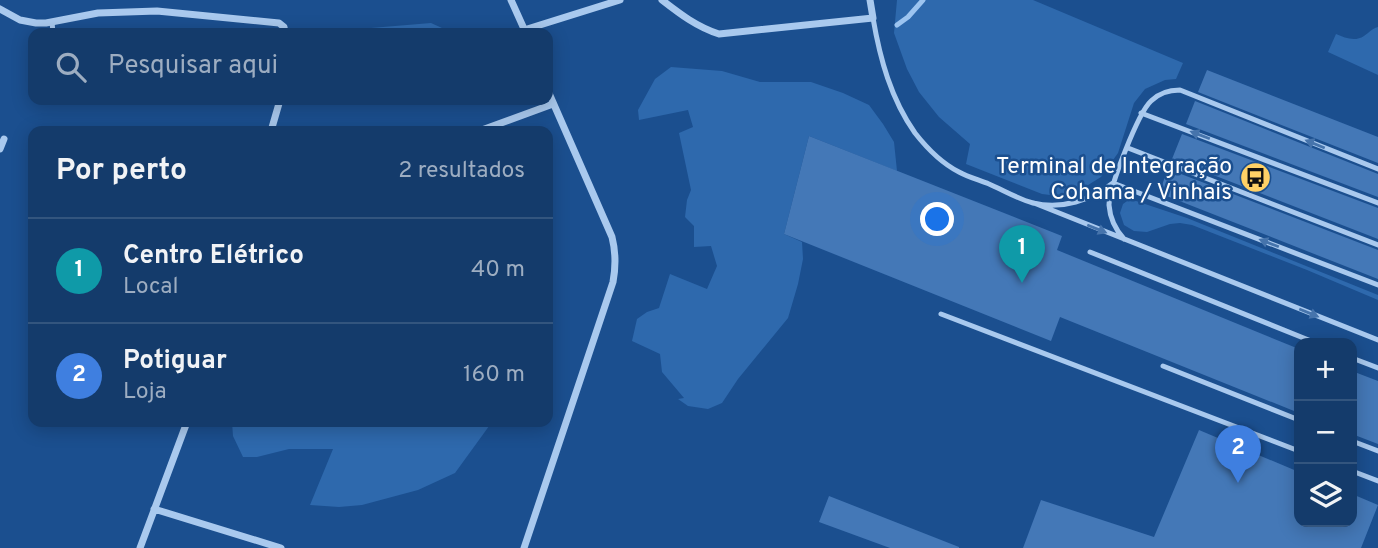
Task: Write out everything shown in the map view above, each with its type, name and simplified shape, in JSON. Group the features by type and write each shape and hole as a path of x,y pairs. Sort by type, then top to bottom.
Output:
{"street":[{"path":"511,0 523,28"},
{"path":"537,28 620,0"},
{"path":"662,0 687,20 719,34 873,18 872,0"},
{"path":"0,9 20,20 36,23 98,13 157,10 279,23 284,28"},
{"path":"524,548 613,282 616,265 616,254 608,228 553,104"},
{"path":"272,126 279,105"},
{"path":"493,126 550,105"},
{"path":"0,149 4,139"},
{"path":"140,548 185,427"},
{"path":"154,509 281,548"}],"lane":[{"path":"873,18 886,76 903,113 915,134 956,171 1378,340"},
{"path":"52,22 53,28"},
{"path":"1124,239 1117,232 1110,217 1113,183 1141,113 1152,100 1173,90 1180,90 1378,169"},
{"path":"1141,113 1378,203"},
{"path":"1128,148 1378,245"},
{"path":"1034,203 1061,205 1084,200 1102,192 1113,183"},
{"path":"1113,183 1378,285"},
{"path":"1090,252 1304,338"},
{"path":"942,314 1294,449"},
{"path":"1357,360 1378,368"},
{"path":"1163,366 1294,418"},
{"path":"1357,443 1378,451"},
{"path":"1357,473 1378,481"}],"shaded area":[{"path":"897,0 1033,0 1183,63 1176,79 1165,80 1145,89 1134,103 1118,153 1101,177 1080,190 1058,196 1042,194 966,164 970,144 939,117 919,92 907,69 894,33"},
{"path":"431,23 442,28 371,28"},
{"path":"1378,27 1378,75 1328,52 1336,34 1357,39"},
{"path":"671,67 722,71 760,82 811,82 869,105 894,142 897,171 809,136 784,234 802,242 803,259 788,318 722,403 708,409 688,406 678,399 684,398 662,372 660,354 632,341 637,319 659,308 670,274 707,289 717,266 711,246 694,247 694,226 685,217 691,190 679,133 693,127 688,110 639,120 638,110 655,79"},
{"path":"1130,199 1187,218 1378,295 1378,300 1192,225 1170,224 1147,232 1134,231 1124,225 1120,213 1123,204"},
{"path":"232,427 488,427 455,473 418,490 362,505 339,507 310,505 333,449 289,449 257,457 243,457 233,436"}],"building":[{"path":"1207,70 1378,137 1378,163 1198,92"},
{"path":"1195,101 1378,174 1378,197 1186,124"},
{"path":"1182,134 1378,208 1378,239 1172,159"},
{"path":"809,136 1062,236 1057,250 1294,347 1294,411 1060,317 1051,341 784,234"},
{"path":"1168,169 1378,250 1378,279 1159,193"},
{"path":"1357,373 1378,381 1378,444 1357,436"},
{"path":"1199,430 1294,470 1294,527 1357,527 1357,496 1378,505 1361,548 1023,548 1041,500 1154,537"},
{"path":"829,496 959,548 890,548 819,522"}],"waterway":[{"path":"897,25 923,0"}],"place":[{"name":"Terminal de Integração Cohama / Vinhais","path":"1255,178"},
{"name":"Centro Elétrico","path":"1022,283"},
{"name":"Potiguar","path":"1238,483"}]}
